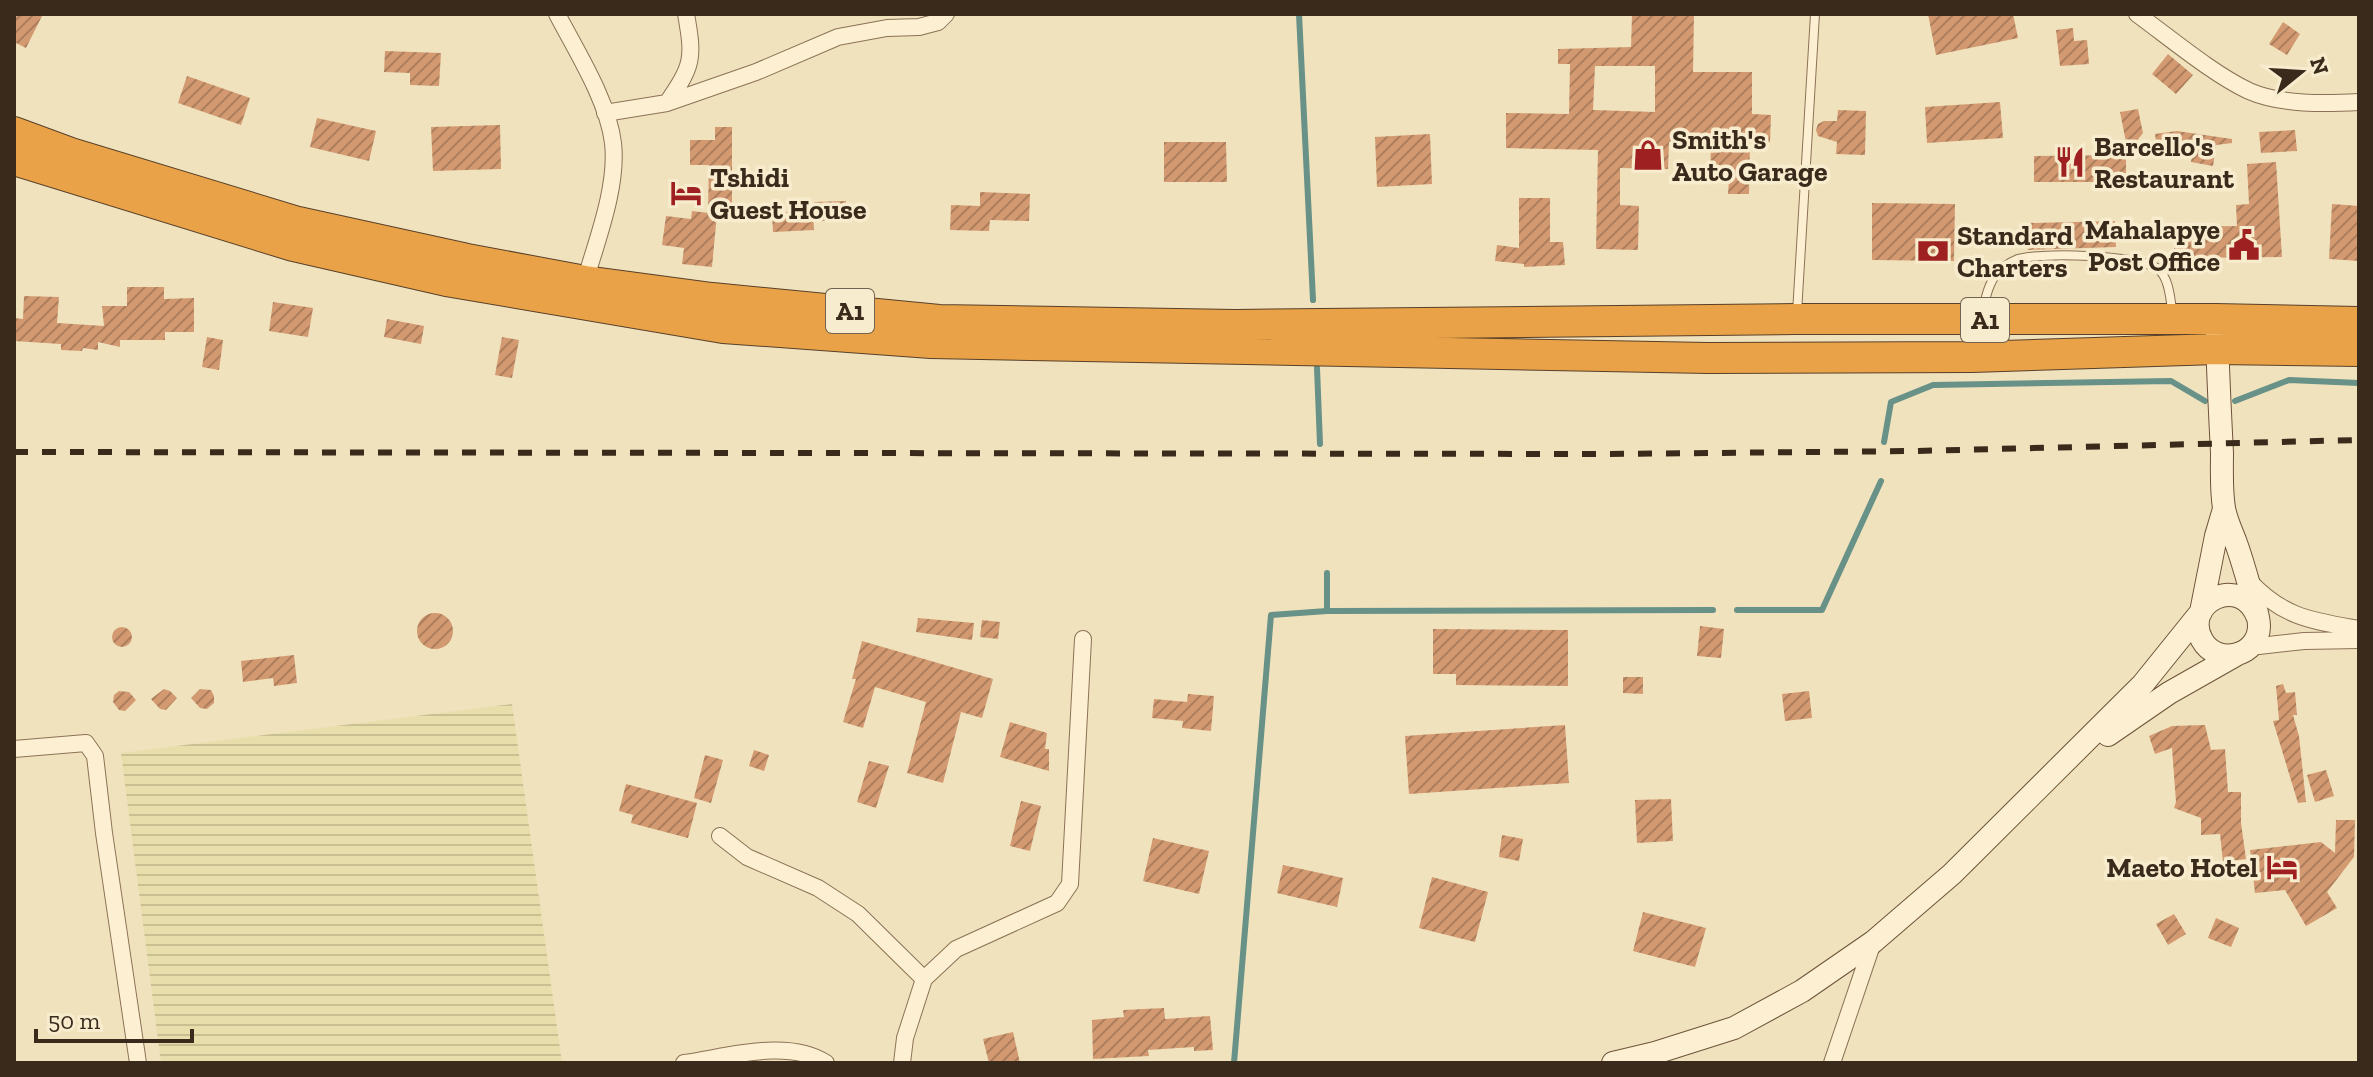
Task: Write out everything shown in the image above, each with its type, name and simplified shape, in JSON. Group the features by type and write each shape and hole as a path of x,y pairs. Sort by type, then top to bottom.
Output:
{"highway":[{"name":"A1","path":"14,132 71,153 298,222 585,281 712,298 939,320 1794,338"},
{"name":"A1","path":"14,160 293,246 446,281 723,328 931,343 1976,338 2216,334 2359,322"},
{"name":"A1","path":"1976,338 2174,320 2216,334 2359,351"}],"street":[{"path":"557,14 605,113 613,144 611,189 585,281"},
{"path":"667,103 688,73 692,54 686,14"},
{"path":"605,113 667,103 756,72 838,37 887,28 919,27 938,22 946,14"},
{"path":"2137,14 2191,54 2250,91 2312,105 2359,102"},
{"path":"2030,799 2139,712 2243,651 2258,634 2258,618 2224,509 2216,334"},
{"path":"2224,509 2198,621 2202,640 2216,653 2304,641 2359,640"},
{"path":"2247,578 2281,610 2308,620 2359,629"},
{"path":"1613,1063 1673,1055 1734,1028 1802,991 1873,942 1952,874 2143,684 2212,600 2236,596 2250,604 2258,618"},
{"path":"902,1063 905,1038 924,979 956,949 1057,903 1070,884 1083,639"},
{"path":"14,749 86,743 95,756 138,1063"},
{"path":"720,836 747,857 818,888 858,914 924,979"},
{"path":"1832,1063 1873,942"},
{"path":"684,1063 786,1049 812,1054 826,1063"}],"lane":[{"path":"1794,338 1815,14"},
{"path":"1976,338 1988,288 2000,269 2017,259 2042,255 2134,259 2158,269 2168,286 2174,320"}],"shaded area":[{"path":"512,704 562,1063 161,1063 121,753"}],"building":[{"path":"14,14 43,14 26,48 14,42"},
{"path":"1632,14 1694,14 1693,72 1752,72 1752,114 1771,115 1770,142 1750,142 1749,194 1728,194 1729,179 1710,178 1711,143 1669,142 1668,169 1620,168 1620,205 1639,206 1638,250 1596,249 1598,150 1506,148 1506,113 1569,114 1570,64 1558,64 1558,49 1631,47","holes":["1595,66 1655,66 1655,112 1593,110"]},
{"path":"1928,14 2013,14 2018,38 1936,55"},
{"path":"2283,22 2300,34 2287,55 2269,44"},
{"path":"2073,28 2074,41 2087,40 2089,64 2060,66 2056,30"},
{"path":"385,51 441,53 439,86 410,85 410,73 384,72"},
{"path":"2168,54 2193,75 2176,94 2152,74"},
{"path":"187,76 250,98 241,125 178,103"},
{"path":"2000,102 2003,138 1927,143 1925,107"},
{"path":"2138,109 2143,133 2128,152 2120,112"},
{"path":"1838,110 1866,111 1865,155 1836,154 1837,142 1818,136 1818,124 1837,121"},
{"path":"317,118 376,131 369,161 310,147"},
{"path":"500,125 501,169 433,171 431,127"},
{"path":"715,127 732,127 732,211 708,211 709,165 690,165 690,140 715,140"},
{"path":"2295,130 2297,151 2261,153 2259,132"},
{"path":"2177,131 2232,139 2232,143 2216,145 2213,166 2191,162 2193,149 2158,154 2155,134"},
{"path":"1430,134 1432,184 1377,187 1375,137"},
{"path":"1164,142 1226,142 1227,182 1164,182"},
{"path":"2126,155 2126,182 2034,182 2034,156"},
{"path":"2276,162 2282,257 2174,258 2174,227 2237,226 2236,205 2249,204 2247,164"},
{"path":"980,192 1030,194 1029,221 990,220 989,231 950,230 951,205 980,206"},
{"path":"1519,198 1550,198 1550,242 1563,242 1565,265 1524,267 1524,264 1495,261 1497,245 1519,248"},
{"path":"846,201 846,220 815,221 814,202"},
{"path":"1872,203 1955,204 1954,261 1872,260"},
{"path":"2332,204 2359,206 2359,261 2329,259"},
{"path":"692,211 717,214 712,267 682,264 684,248 662,245 666,216 691,219"},
{"path":"813,211 814,230 773,232 772,213"},
{"path":"2115,221 2116,247 2028,250 2027,223"},
{"path":"127,287 164,287 164,299 194,298 194,332 165,332 165,340 120,340 120,347 98,342 98,350 83,348 82,351 61,350 61,344 14,341 14,318 23,319 24,296 59,297 57,323 104,326 102,306 127,306"},
{"path":"273,302 313,308 308,337 269,331"},
{"path":"387,319 424,326 421,344 384,337"},
{"path":"207,337 223,340 219,370 202,367"},
{"path":"502,337 519,340 512,378 495,375"},
{"path":"435,613 448,618 453,631 448,644 435,649 422,644 417,631 422,618"},
{"path":"918,618 974,623 972,640 916,632"},
{"path":"982,620 1000,622 998,639 980,637"},
{"path":"1700,626 1724,629 1721,658 1697,656"},
{"path":"118,627 126,627 132,637 126,647 118,647 112,641 112,633"},
{"path":"1433,629 1568,630 1568,686 1456,685 1456,674 1433,674"},
{"path":"862,641 993,679 982,718 961,712 943,783 907,773 926,702 875,687 863,728 843,722 856,679 852,679"},
{"path":"294,655 297,683 274,686 273,678 243,682 241,661"},
{"path":"1623,677 1643,677 1643,694 1623,693"},
{"path":"2283,684 2286,693 2295,692 2297,715 2293,715 2299,736 2306,802 2298,803 2273,721 2279,720 2276,686"},
{"path":"164,689 177,698 166,710 160,709 151,699"},
{"path":"200,689 211,690 214,696 214,703 207,709 200,708 191,698"},
{"path":"119,691 129,692 136,700 125,711 119,710 113,702 114,695"},
{"path":"1809,691 1812,718 1785,721 1782,694"},
{"path":"1188,694 1214,696 1211,731 1182,728 1183,721 1152,718 1154,699 1187,702"},
{"path":"1010,722 1047,733 1045,749 1049,749 1049,771 1000,757"},
{"path":"1565,725 1569,783 1409,794 1405,736"},
{"path":"2205,725 2211,750 2225,749 2228,792 2241,792 2246,859 2223,862 2220,834 2201,835 2201,818 2174,808 2172,748 2155,754 2149,736 2172,726"},
{"path":"754,750 769,755 764,771 749,766"},
{"path":"705,755 723,760 711,803 694,798"},
{"path":"869,761 889,766 876,808 857,802"},
{"path":"2326,770 2334,796 2315,802 2307,775"},
{"path":"626,784 697,803 688,838 631,823 633,815 619,811"},
{"path":"1671,799 1673,841 1637,843 1635,800"},
{"path":"1021,801 1041,806 1030,851 1010,846"},
{"path":"2336,820 2355,820 2354,857 2327,892 2337,908 2306,926 2285,890 2255,893 2250,850 2321,842 2335,853"},
{"path":"1502,835 1523,839 1519,861 1499,857"},
{"path":"1153,838 1209,851 1199,894 1143,881"},
{"path":"1283,865 1343,878 1337,907 1277,893"},
{"path":"1432,877 1488,892 1475,942 1419,928"},
{"path":"1643,912 1706,928 1695,967 1633,951"},
{"path":"2174,914 2186,934 2168,945 2156,924"},
{"path":"2216,918 2239,928 2231,947 2208,938"},
{"path":"1164,1008 1165,1019 1210,1016 1213,1050 1194,1051 1194,1047 1148,1050 1149,1056 1093,1059 1092,1020 1124,1017 1123,1010"},
{"path":"1013,1032 1020,1063 989,1063 983,1039"}],"waterway":[{"path":"1299,14 1313,300"},
{"path":"1317,368 1320,444"},
{"path":"2235,401 2289,380 2359,383"},
{"path":"1884,442 1891,402 1933,385 2171,381 2205,401"},
{"path":"1737,610 1822,610 1881,481"},
{"path":"1327,573 1327,611"},
{"path":"1234,1063 1271,615 1327,611 1713,610"}],"railway":[{"path":"14,452 1609,454 1916,451 2359,440"}],"place":[{"name":"Smith's Auto Garage","path":"1648,155"},
{"name":"Barcello's Restaurant","path":"2070,162"},
{"name":"Tshidi Guest House","path":"686,193"},
{"name":"Mahalapye Post Office","path":"2244,245"},
{"name":"Standard Charters","path":"1933,251"},
{"name":"Maeto Hotel","path":"2282,867"}]}
